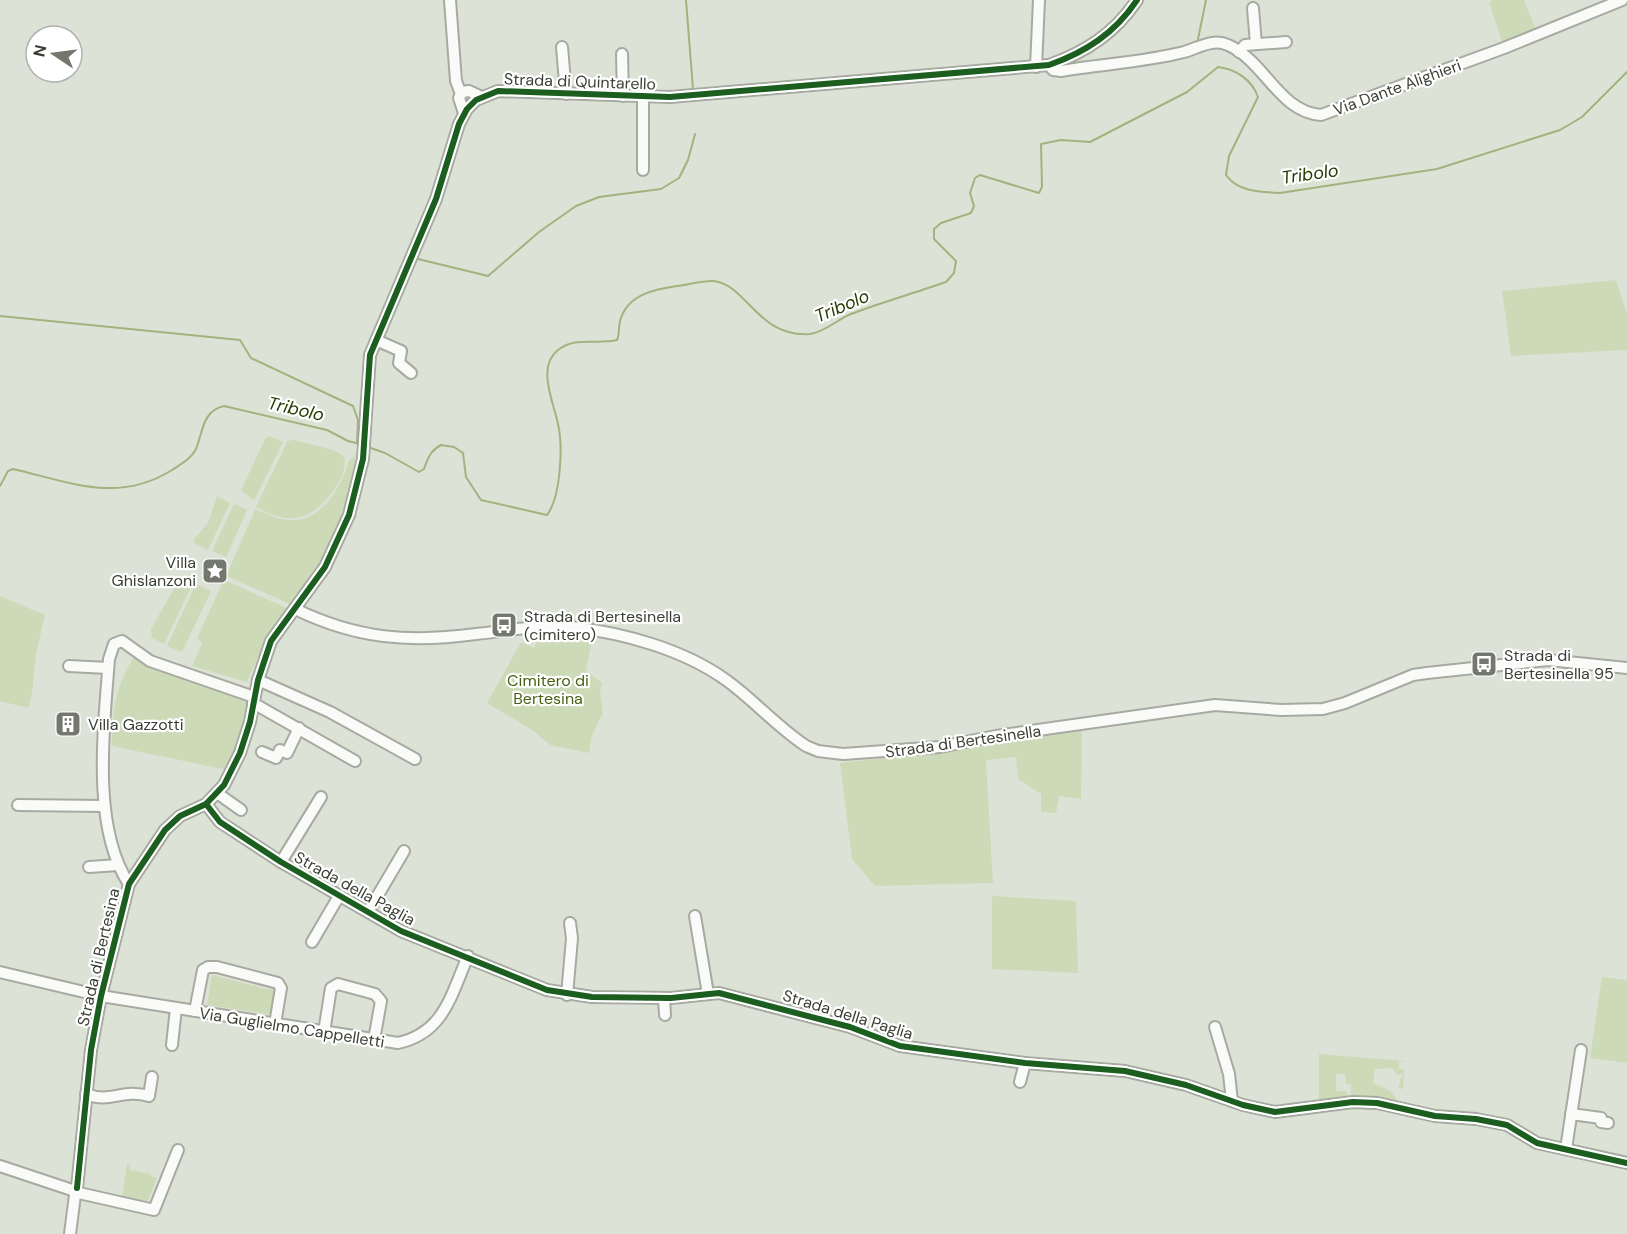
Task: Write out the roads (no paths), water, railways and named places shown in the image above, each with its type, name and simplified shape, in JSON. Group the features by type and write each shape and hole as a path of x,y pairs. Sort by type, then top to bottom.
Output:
{"street":[{"path":"450,0 456,81 464,113"},
{"path":"1036,67 1039,0"},
{"name":"Strada di Quintarello","path":"295,609 325,567 343,531 356,496 364,445 367,371 376,340 436,199 464,113 482,96 498,92 643,97 1036,67 1081,53 1107,35 1137,0"},
{"name":"Via Dante Alighieri","path":"1048,65 1053,70 1061,71 1183,52 1215,43 1230,45 1258,66 1296,109 1308,114 1321,115 1504,48 1622,0"},
{"path":"1253,8 1256,44"},
{"path":"1239,52 1245,45 1286,42"},
{"name":"Strada di Quintarello","path":"562,47 566,94"},
{"name":"Strada di Quintarello","path":"622,54 623,96"},
{"path":"461,94 469,91 482,96"},
{"name":"Strada di Quintarello","path":"643,97 643,170"},
{"path":"376,340 401,351 399,363 411,373"},
{"name":"Strada di Bertesinella","path":"295,609 341,628 386,638 445,638 547,627 571,627 662,648 697,662 726,680 806,746 818,751 843,754 940,747 996,736 1207,705 1238,705 1281,710 1323,709 1345,703 1413,675 1427,673 1548,660 1627,668"},
{"name":"Strada di Bertesina","path":"70,1234 86,1094 101,996 129,884 165,830 180,816 206,804 228,779 240,753 258,680 272,641 295,609"},
{"path":"129,884 118,865 103,806 108,668 110,651 114,644 122,641 150,660 254,700 356,761"},
{"path":"69,666 108,668"},
{"path":"258,680 330,712 415,759"},
{"path":"262,752 276,759 280,750 287,753 299,728"},
{"path":"217,793 241,810"},
{"name":"Strada della Paglia","path":"281,862 321,797"},
{"name":"Strada della Paglia","path":"206,804 220,822 281,862 400,931 468,956 547,990 567,995 663,998 708,994 743,997 850,1026 900,1046 1025,1063 1125,1071 1186,1084 1232,1101 1275,1112 1353,1102 1377,1102 1435,1116 1508,1125 1537,1143 1627,1163"},
{"path":"18,805 103,806"},
{"name":"Strada della Paglia","path":"368,912 404,850"},
{"path":"89,867 118,865"},
{"name":"Strada della Paglia","path":"312,942 339,896"},
{"path":"695,916 708,994"},
{"path":"567,995 572,947 570,923"},
{"name":"Via Guglielmo Cappelletti","path":"101,996 398,1043 413,1040 430,1030 442,1016 468,956"},
{"path":"195,1011 203,970 208,967 217,968 278,983 281,988 275,1024"},
{"name":"Strada di Bertesina","path":"0,972 101,996"},
{"path":"324,1032 331,988 338,984 375,994 381,1001 374,1040"},
{"path":"663,998 665,1015"},
{"name":"Via Guglielmo Cappelletti","path":"172,1045 176,1008"},
{"path":"1215,1027 1229,1074 1232,1101"},
{"path":"1566,1149 1581,1050"},
{"path":"1020,1082 1025,1063"},
{"path":"86,1094 99,1100 135,1091 150,1096 152,1077"},
{"path":"1571,1114 1601,1118 1601,1122 1608,1124"},
{"path":"0,1166 76,1191 154,1210 178,1150"}],"waterway":[{"path":"686,0 693,89"},
{"path":"1198,39 1206,0"},
{"name":"Tribolo","path":"368,447 385,453 419,472 424,469 430,455 437,447 441,445 454,447 463,453 466,477 481,500 547,515 552,507 560,471 560,433 547,375 548,366 558,350 572,343 617,340 621,318 630,303 644,294 669,287 714,281 736,292 765,320 778,328 792,333 810,334 821,331 851,314 946,282 954,273 956,261 934,239 934,229 941,223 971,213 974,206 970,193 975,178 980,175 1039,193 1042,187 1041,144 1061,140 1090,142 1187,92 1218,67 1242,76 1252,85 1258,97 1229,156 1226,175 1243,188 1280,193 1437,169 1560,130 1582,117 1627,72"},
{"path":"418,259 488,276 539,232 576,206 599,197 661,189 679,178 688,160 695,134"},
{"path":"0,316 240,340 251,358 353,406 358,420 357,443"},
{"name":"Tribolo","path":"0,486 8,471 13,469 94,487 132,486 152,480 172,470 191,456 196,449 207,417 211,412 224,406 327,430 348,441 360,444"}],"place":[{"name":"Villa Ghislanzoni","path":"215,571"},
{"name":"Strada di Bertesinella (cimitero)","path":"504,625"},
{"name":"Strada di Bertesinella 95","path":"1484,664"},
{"name":"Villa Gazzotti","path":"68,724"}],"park label":[{"name":"Cimitero di Bertesina","path":"548,689"}]}
